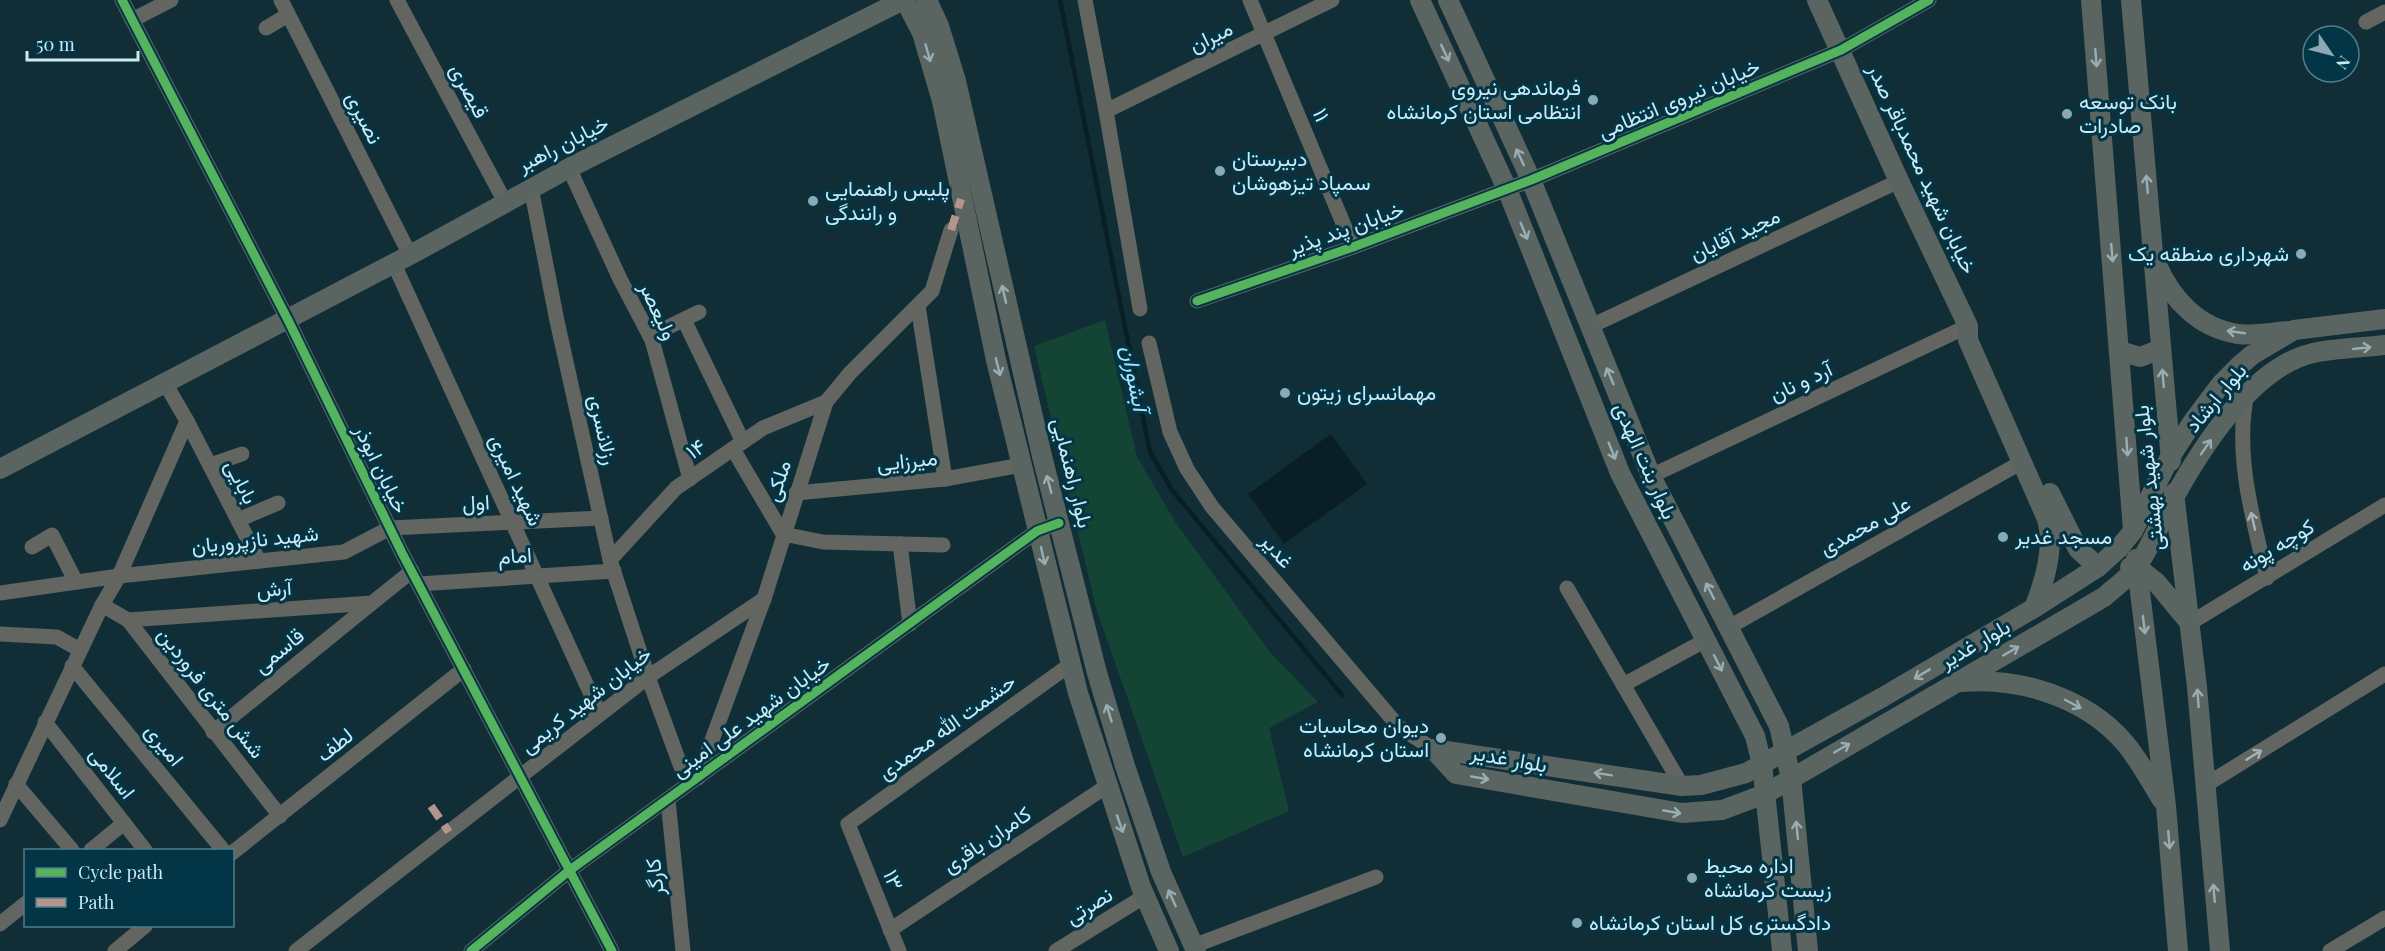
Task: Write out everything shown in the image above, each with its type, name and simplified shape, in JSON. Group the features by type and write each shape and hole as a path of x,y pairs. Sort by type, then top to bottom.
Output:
{"main road":[{"name":"خیابان راهبر","path":"0,469 402,260 569,168 904,0"},
{"path":"904,0 922,33 942,101 993,349 1071,664 1107,786 1145,896 1169,951"},
{"name":"بلوار راهنمایی","path":"927,0 939,26 956,81 1042,456 1097,673 1125,766 1161,872 1195,948"},
{"name":"بلوار بنت الهدی","path":"1420,0 1507,189 1620,473 1755,736 1762,764 1782,951"},
{"name":"بلوار بنت الهدی","path":"1448,0 1531,180 1651,476 1779,726 1791,778 1808,951"},
{"name":"خیابان شهید محمدباقر صدر","path":"1817,0 1968,326 1968,340 2050,531 2050,545 2042,588 2034,608"},
{"name":"بلوار شهید بهشتی","path":"2091,0 2133,531 2166,806 2178,951"},
{"name":"بلوار شهید بهشتی","path":"2131,0 2170,457 2190,623 2220,951"},
{"path":"2153,258 2164,281 2180,304 2201,321 2239,334 2294,330"},
{"name":"بلوار ارشاد","path":"2133,531 2170,457 2193,420 2221,384 2252,355 2294,330 2385,319"},
{"name":"خیابان شهید محمدباقر صدر","path":"1968,326 1980,334 2064,525 2078,549 2098,567"},
{"name":"بلوار ارشاد","path":"2137,567 2175,496 2211,440 2248,392 2263,377 2283,364 2312,353 2385,345"},
{"path":"2120,351 2140,357 2161,349"},
{"name":"بلوار غدیر","path":"1433,748 1682,786 1701,785 1730,778 1746,773 1883,698 2034,608 2098,567 2119,548 2133,531"},
{"path":"2098,567 2137,567 2156,582 2190,623"},
{"name":"بلوار غدیر","path":"1433,748 1456,774 1682,813 1722,810 1765,794 2104,597 2137,567"},
{"path":"1955,683 1983,680 2042,690 2077,706 2110,728 2125,743 2166,806"}],"street":[{"name":"خیابان ابوذر","path":"122,0 288,320 415,577 612,951"},
{"path":"132,20 171,0"},
{"name":"نصیری","path":"281,0 402,260"},
{"name":"قیصری","path":"397,0 505,202"},
{"path":"1085,0 1140,309"},
{"name":"۱۱","path":"1250,0 1353,247"},
{"name":"میران","path":"1106,111 1332,0"},
{"name":"خیابان نیروی انتظامی","path":"1507,189 1841,50 1929,0"},
{"path":"2366,21 2385,12"},
{"path":"266,28 288,15"},
{"name":"ولیعصر","path":"569,168 650,336 690,479"},
{"name":"مجید آقایان","path":"1589,327 1899,181"},
{"name":"رزلانسری","path":"531,188 557,321 612,565 648,677 681,767"},
{"name":"خیابان پند پذیر","path":"1197,301 1353,247 1507,189"},
{"name":"ملکی","path":"698,778 764,599 826,402 850,373 932,291 951,230"},
{"name":"شهید امیری","path":"402,260 513,522 600,714"},
{"path":"918,306 945,479"},
{"path":"650,336 699,312"},
{"path":"684,320 738,445 783,534 823,542 943,545"},
{"name":"آرد و نان","path":"1651,476 1968,326"},
{"name":"غدیر","path":"1149,343 1170,432 1187,469 1212,507 1399,727 1433,748"},
{"path":"0,820 9,787 45,722 102,604 119,576 187,421 165,383"},
{"path":"2248,392 2243,413 2247,491 2266,578"},
{"name":"۱۴","path":"612,565 676,488 763,428 826,402"},
{"name":"بابایی","path":"187,421 259,561"},
{"path":"210,465 242,454"},
{"name":"علی محمدی","path":"1729,627 2022,462"},
{"name":"میرزایی","path":"796,493 945,479 1022,465"},
{"path":"238,520 278,503"},
{"name":"کوچه پونه","path":"2190,623 2385,505"},
{"name":"اول","path":"390,528 601,518"},
{"name":"خیابان شهید علی امینی","path":"471,951 570,870 1037,531 1059,523"},
{"name":"شهید نازپروریان","path":"0,593 119,576 344,552 390,528"},
{"path":"32,547 52,535 76,582"},
{"path":"900,544 910,624"},
{"name":"امام","path":"415,577 537,576 612,565"},
{"path":"372,603 415,577"},
{"path":"1567,588 1682,786"},
{"name":"خیابان شهید کریمی","path":"296,951 648,677 764,599"},
{"name":"آرش","path":"128,620 372,603"},
{"name":"قاسمی","path":"213,732 372,603"},
{"name":"شش متری فروردین","path":"102,604 128,620 279,816"},
{"path":"0,634 57,637 80,650"},
{"path":"1623,685 1706,640"},
{"name":"حشمت الله محمدی","path":"848,824 1071,664"},
{"name":"امیری","path":"72,666 222,849"},
{"name":"لطف","path":"234,851 464,669"},
{"path":"2204,786 2385,674"},
{"name":"اسلامی","path":"45,722 144,849"},
{"name":"کامران باقری","path":"890,930 1107,786"},
{"path":"9,787 71,849"},
{"name":"کارگر","path":"668,800 683,951"},
{"path":"92,849 124,824"},
{"name":"۱۳","path":"848,824 899,951"},
{"path":"1195,948 1376,877"},
{"name":"نصرتی","path":"1056,951 1145,896"},
{"path":"0,924 24,905"},
{"path":"2330,951 2385,918"},
{"path":"115,951 133,945 144,927"}],"green space":[{"path":"1105,320 1137,457 1176,523 1269,651 1318,702 1269,728 1289,811 1183,857 1096,608 1034,346"}],"water":[{"path":"1331,434 1367,484 1284,544 1248,494"}],"waterway":[{"name":"آبشوران","path":"1060,0 1150,452 1172,490 1342,695"}],"marked path":[{"path":"951,230 961,199"},
{"path":"431,806 449,832"}],"cycle path":[{"path":"122,0 288,320 402,553 612,951"},
{"path":"1197,301 1353,247 1531,180 1841,50 1929,0"},
{"path":"471,951 570,870 1037,531 1059,523"}],"place":[{"name":"فرماندهی نیروی انتظامی استان کرمانشاه","path":"1593,100"},
{"name":"بانک توسعه صادرات","path":"2067,114"},
{"name":"دبیرستان سمپاد تیزهوشان","path":"1220,171"},
{"name":"پلیس راهنمایی و رانندگی","path":"813,201"},
{"name":"شهرداری منطقه یک","path":"2301,254"},
{"name":"مهمانسرای زیتون","path":"1285,393"},
{"name":"مسجد غدیر","path":"2003,537"},
{"name":"دیوان محاسبات استان کرمانشاه","path":"1441,738"},
{"name":"اداره محیط زیست کرمانشاه","path":"1692,878"},
{"name":"دادگستری کل استان کرمانشاه","path":"1577,923"}]}
